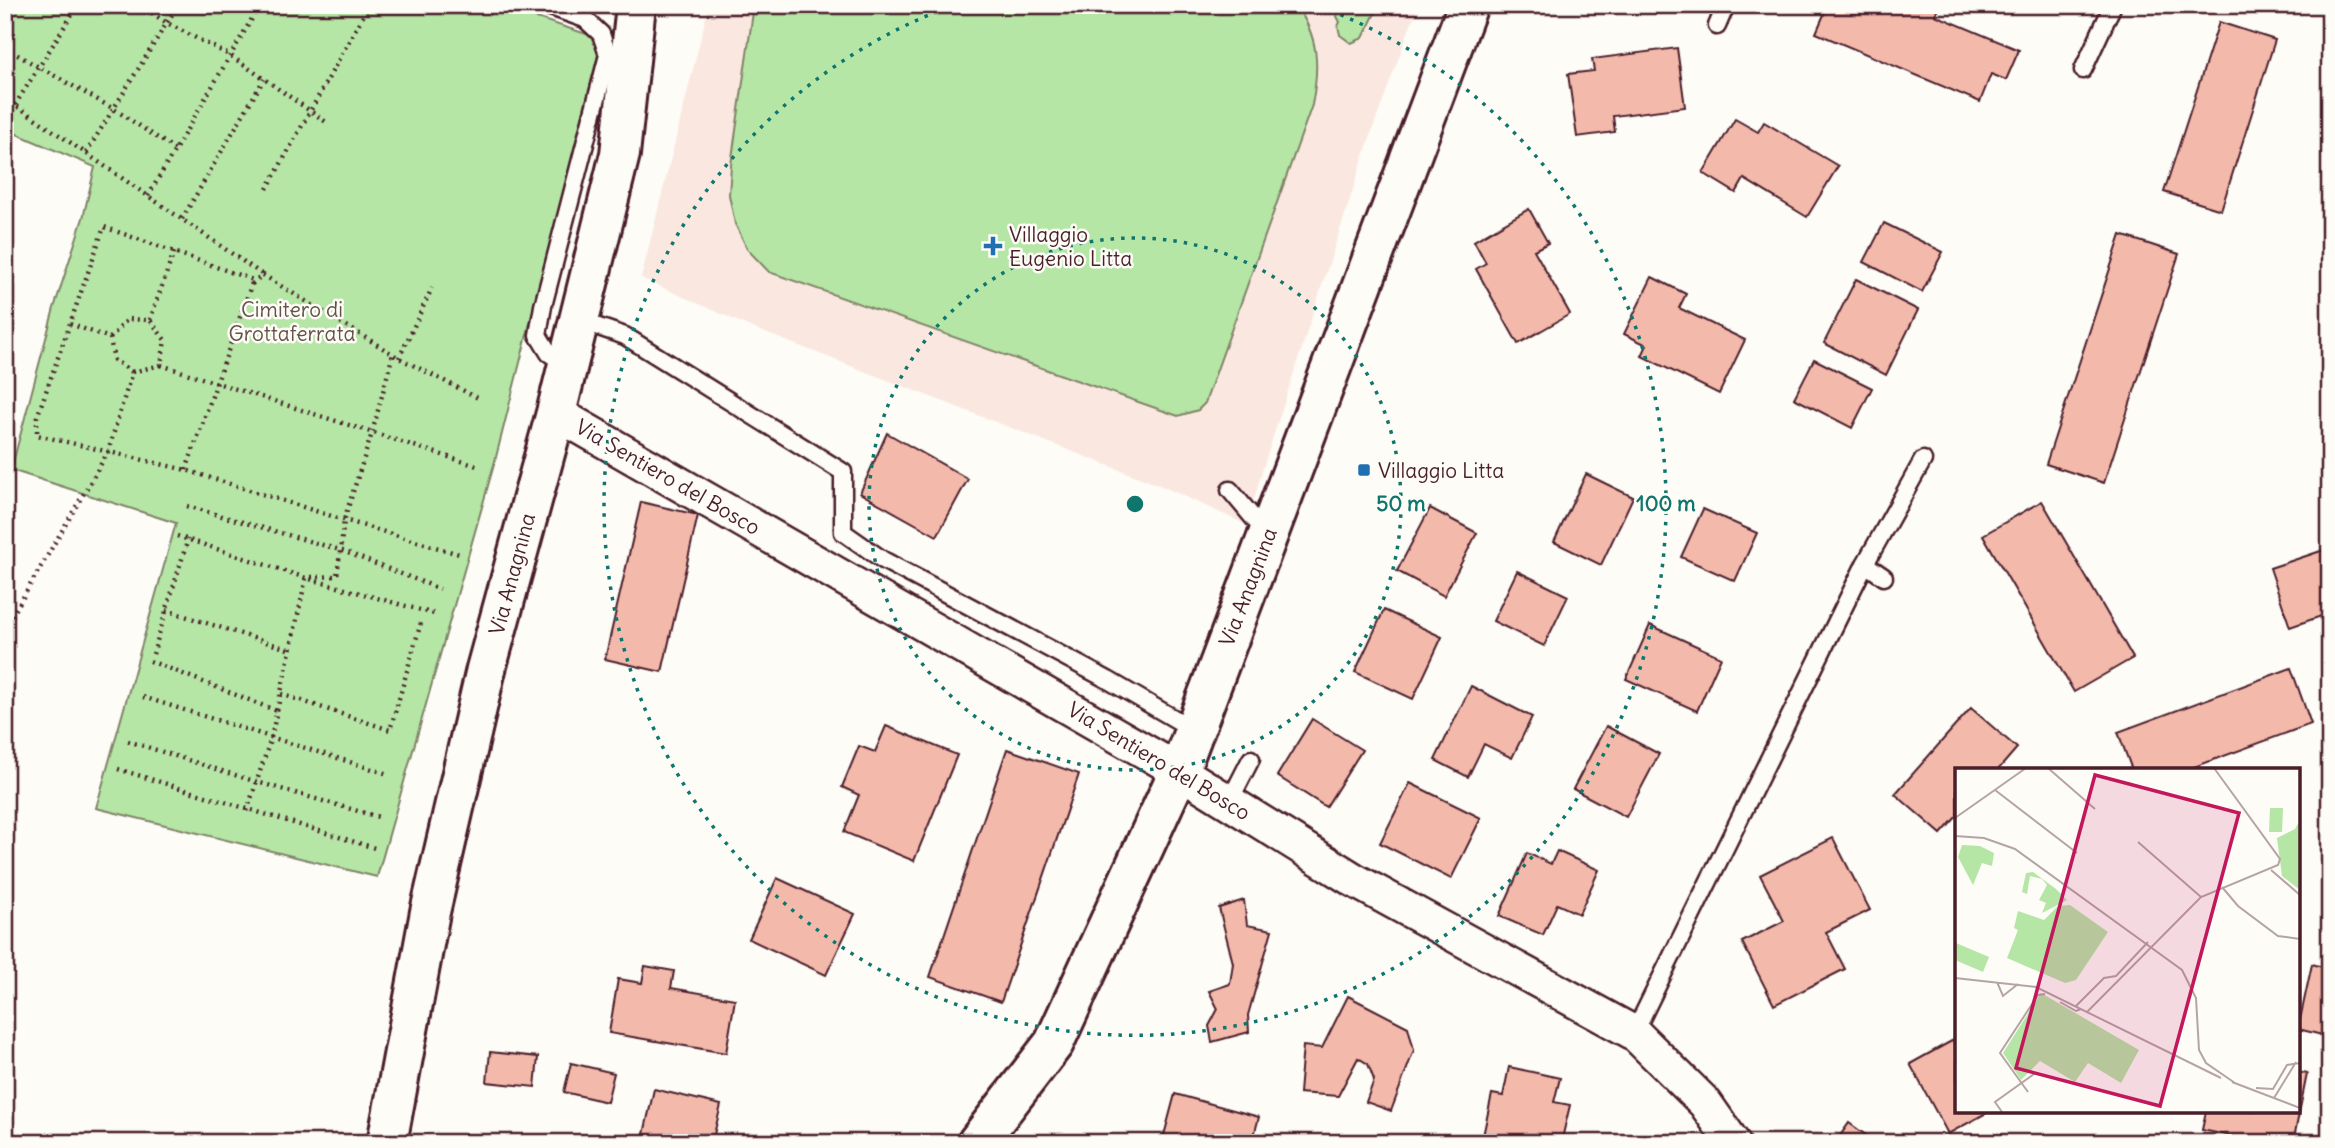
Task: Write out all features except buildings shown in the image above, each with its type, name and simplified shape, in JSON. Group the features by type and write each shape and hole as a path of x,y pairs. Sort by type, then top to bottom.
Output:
{"main road":[{"name":"Via Anagnina","path":"387,1143 430,912 480,696 556,413 620,153 636,5"},
{"name":"Via Anagnina","path":"977,1143 1054,1043 1179,771 1468,5"}],"street":[{"name":"Via Sentiero del Bosco","path":"556,413 1179,771 1354,880 1634,1033 1705,1103 1733,1143"}],"lane":[{"path":"545,5 585,19 601,34 608,55 538,335 549,352 567,365"},
{"path":"1717,26 1726,5"},
{"path":"2082,70 2113,5"},
{"path":"579,320 625,336 843,472 843,532 883,560 1108,680 1195,730"},
{"path":"1634,1033 1865,564 1923,460"},
{"path":"1230,490 1268,535"},
{"path":"1865,564 1885,577"},
{"path":"1228,802 1251,759"}],"path":[{"path":"140,5 167,23 231,56 329,124"},
{"path":"86,153 178,5"},
{"path":"148,196 260,5"},
{"path":"267,189 369,5"},
{"path":"15,105 76,6"},
{"path":"5,48 40,65 114,109 176,150"},
{"path":"182,219 264,79"},
{"path":"5,100 263,275 393,354 480,399"},
{"path":"186,470 253,280 104,227 37,417 37,435 186,470 458,554"},
{"path":"150,320 174,252"},
{"path":"251,285 263,275"},
{"path":"400,358 432,288"},
{"path":"110,338 128,319 150,320"},
{"path":"150,320 165,340 161,365"},
{"path":"70,324 110,338"},
{"path":"110,338 114,360 132,372 161,365 480,467"},
{"path":"306,578 337,576 344,520 372,433 393,354"},
{"path":"5,628 108,452 132,372"},
{"path":"187,506 340,550 440,589"},
{"path":"177,536 306,578 438,615"},
{"path":"153,654 188,539"},
{"path":"247,811 271,738 306,578"},
{"path":"166,610 291,650"},
{"path":"281,694 390,730 422,619"},
{"path":"150,661 277,710"},
{"path":"143,697 388,774"},
{"path":"128,741 382,818"},
{"path":"118,769 247,811 378,849"}],"shaded area":[{"name":"Villaggio Eugenio Litta","path":"709,5 1418,5 1373,128 1247,525 1164,487 755,329 641,278"}],"green space":[{"name":"Cimitero di Grottaferrata","path":"5,5 496,5 602,39 495,461 377,877 96,808 176,523 11,470 95,167 5,129"},
{"name":"Villaggio Eugenio Litta","path":"754,5 1295,5 1309,29 1316,53 1312,105 1205,403 1198,410 1178,416 769,272 748,250 735,224 729,195"},
{"path":"1331,5 1379,5 1363,38 1351,43 1340,35 1340,22"}],"place":[{"name":"Villaggio Eugenio Litta","path":"993,246"},
{"name":"Villaggio Litta","path":"1364,470"}]}
